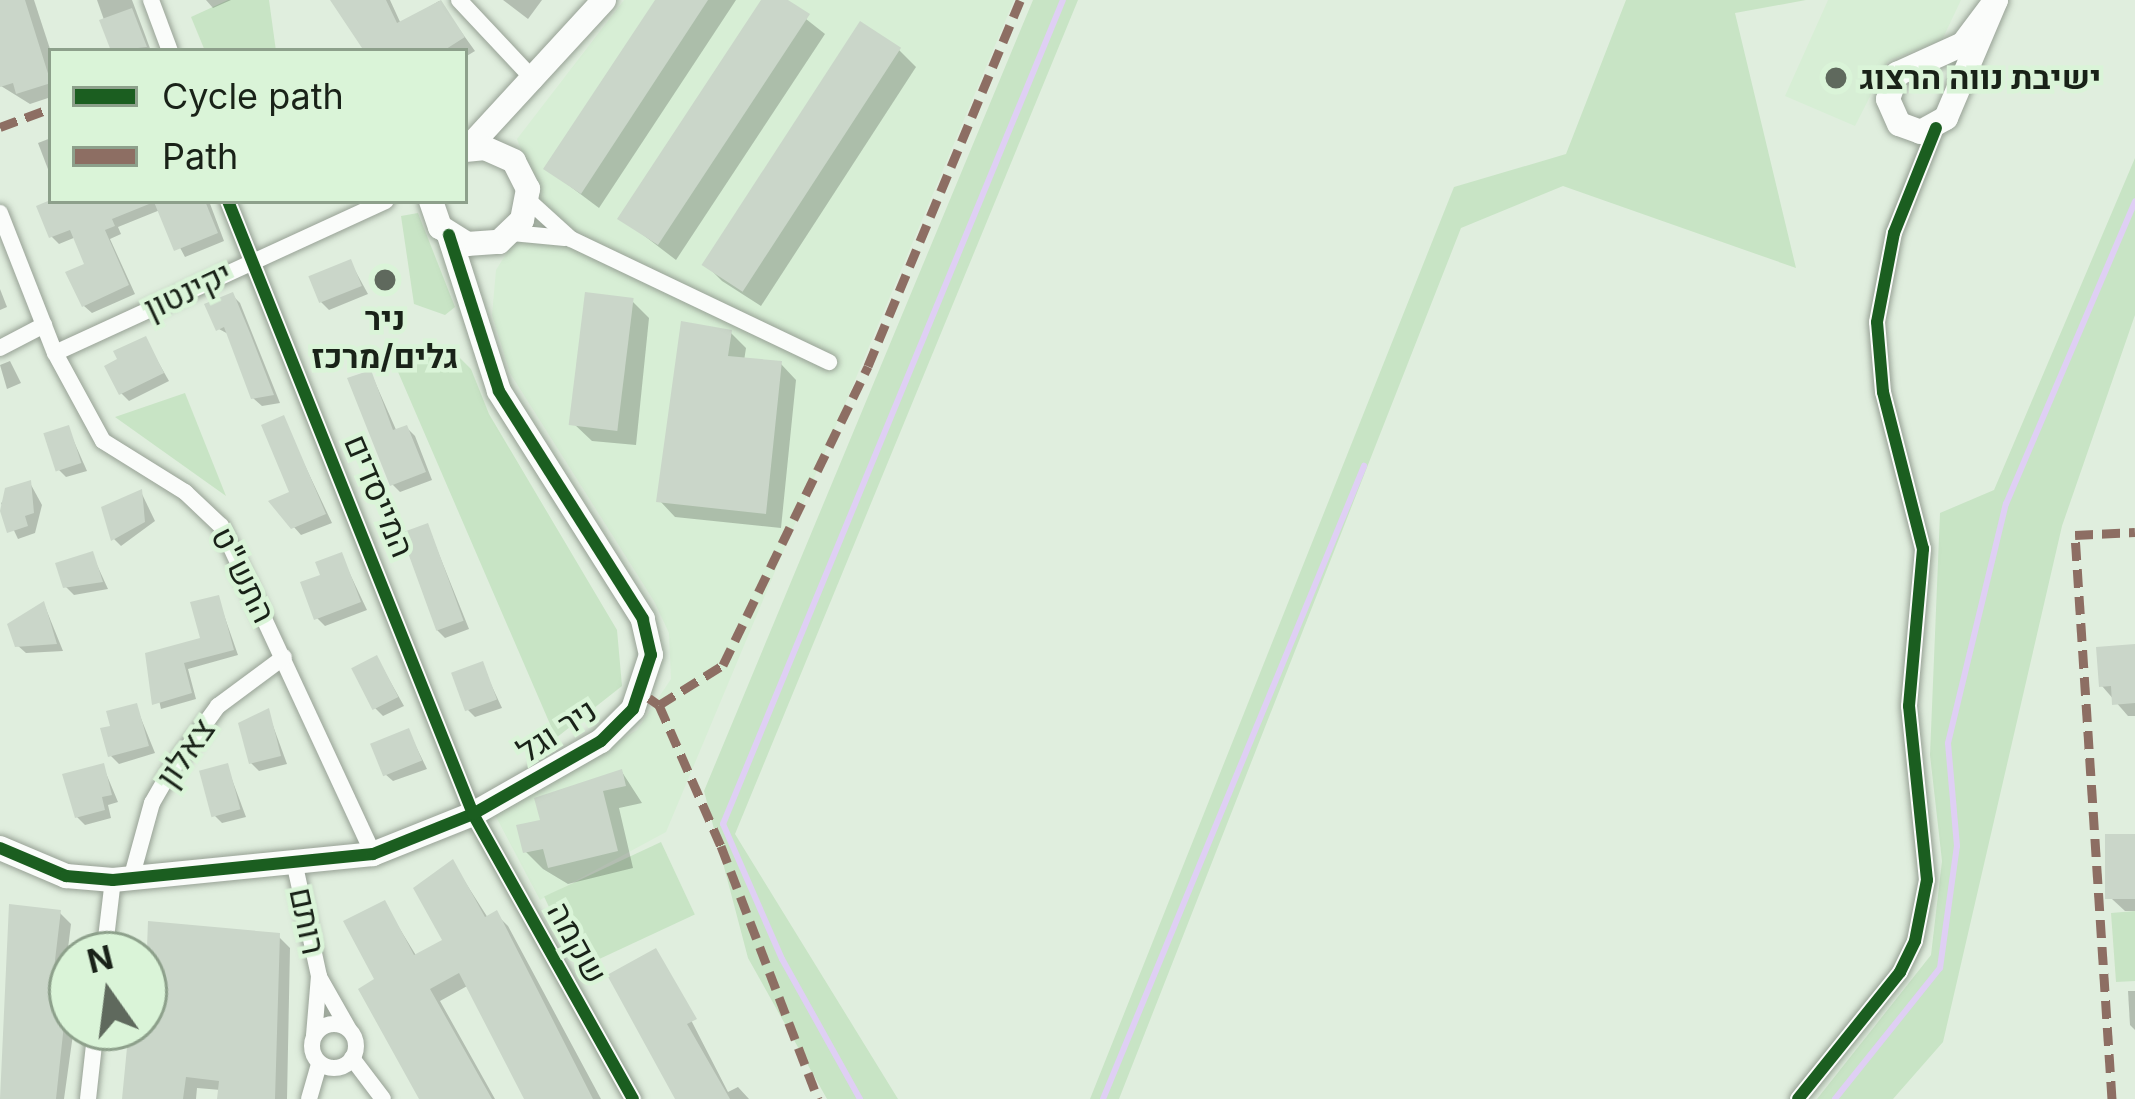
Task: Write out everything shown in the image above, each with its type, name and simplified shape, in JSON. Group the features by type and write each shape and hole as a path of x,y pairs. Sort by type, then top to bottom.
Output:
{"street":[{"path":"151,0 169,48"},
{"path":"459,0 535,81"},
{"path":"468,148 515,103 604,0"},
{"path":"1936,128 1899,124 1891,85 1910,66 1963,44 1997,0"},
{"path":"1798,1099 1900,972 1925,895 1909,706 1923,549 1883,392 1876,322 1894,232 1936,128 1997,0"},
{"path":"515,103 507,136 528,200 572,238 829,362"},
{"path":"468,149 514,161"},
{"path":"470,301 470,278 528,200"},
{"name":"המייסדים","path":"229,204 472,814"},
{"name":"יקינטון","path":"56,352 379,204"},
{"name":"ניר וגל","path":"0,848 66,876 122,879 295,866 373,854 472,814 618,726 642,694 651,655 630,596 499,391 449,235 427,205"},
{"name":"התש\"ט","path":"0,213 44,326 103,441 185,492 221,526 373,854"},
{"path":"449,235 572,238"},
{"path":"0,348 44,326"},
{"name":"צאלון","path":"110,931 122,879 152,802 170,772 218,706 284,657"},
{"name":"שקמה","path":"472,814 633,1099"},
{"name":"רותם","path":"295,866 319,976 314,1036"},
{"name":"רותם","path":"319,976 350,1030"},
{"path":"309,1099 319,1063 314,1036 331,1024 350,1030 352,1058 383,1099"},
{"path":"88,1099 93,1051"},
{"path":"319,1063 340,1067 352,1058"}],"shaded area":[{"path":"228,0 269,0 276,48 204,48 191,17"},
{"path":"624,0 1014,0 666,832 540,900 493,811 637,730 671,679 669,633 654,601 510,373 492,315 496,270 540,200 517,139"},
{"path":"1033,0 1078,0 735,834 898,1099 827,1099 748,958 704,791"},
{"path":"1626,0 1806,0 1735,13 1796,268 1563,186 1461,228 1119,1099 1090,1099 1454,187 1566,154"},
{"name":"ישיבת נווה הרצוג","path":"1828,0 1961,0 1942,40 1888,61 1855,126 1785,96"},
{"path":"2135,158 2135,315 2062,526 1943,1042 1893,1099 1817,1099 1931,955 1942,861 1930,755 1940,513 1994,490"},
{"path":"418,213 455,307 445,315 414,304 401,216"},
{"path":"386,344 458,356 471,369 489,414 617,630 622,686 556,738"},
{"path":"185,393 226,496 115,417"},
{"path":"661,842 695,915 578,969 544,897"},
{"path":"2135,911 2135,981 2116,982 2111,913"}],"building":[{"path":"0,0 25,0 48,84 16,94 13,83 0,87"},
{"path":"330,0 386,0 397,23 441,0 465,37 448,48 362,48"},
{"path":"655,0 708,0 581,194 543,169"},
{"path":"761,0 788,0 810,14 658,245 617,219"},
{"path":"132,8 147,47 110,48 99,20"},
{"path":"860,21 901,48 743,292 702,265"},
{"path":"48,201 149,204 112,219 115,226 105,230 129,285 82,307 65,272 84,264 70,230 49,238 36,206"},
{"path":"155,204 206,204 218,233 174,251"},
{"path":"351,259 362,286 319,303 308,276"},
{"path":"233,292 274,395 251,399 224,327 216,331 204,304"},
{"path":"585,292 634,298 617,431 569,425"},
{"path":"681,321 732,330 728,356 782,361 766,514 656,502"},
{"path":"146,336 164,373 119,395 104,366 117,359 113,351"},
{"path":"371,370 393,430 407,425 426,472 390,486 347,378"},
{"path":"284,415 326,514 291,529 268,501 289,492 261,425"},
{"path":"69,425 81,463 56,471 43,433"},
{"path":"31,480 34,513 25,516 28,526 7,533 0,511 5,488"},
{"path":"142,489 145,522 111,541 101,507"},
{"path":"428,523 464,621 436,631 401,533"},
{"path":"93,551 103,582 63,588 55,563"},
{"path":"342,552 361,602 314,620 300,582 320,575 315,562"},
{"path":"219,595 234,650 184,663 192,693 152,705 145,653 200,638 190,602"},
{"path":"44,601 57,644 15,647 7,624"},
{"path":"2135,644 2135,703 2112,705 2111,686 2099,687 2096,647"},
{"path":"377,655 398,697 372,710 351,668"},
{"path":"483,661 497,700 465,711 451,673"},
{"path":"137,703 149,746 108,757 100,728 110,726 106,711"},
{"path":"269,708 281,756 249,764 238,723"},
{"path":"409,728 422,760 383,776 370,744"},
{"path":"104,763 112,795 102,797 105,810 75,818 62,774"},
{"path":"228,763 240,809 211,817 199,771"},
{"path":"622,769 626,786 603,791 618,851 548,868 543,849 523,853 516,825 540,820 534,798"},
{"path":"2105,834 2135,834 2135,899 2105,899"},
{"path":"453,859 485,917 497,910 593,1099 524,1099 459,973 430,989 492,1099 419,1099 358,989 374,979 343,921 385,900 414,955 442,940 413,888"},
{"path":"9,904 61,910 58,931 48,931 48,1051 61,1051 56,1099 0,1099"},
{"path":"148,921 280,933 275,1099 217,1099 219,1081 186,1077 183,1099 122,1099 127,1051 168,1051 168,931 148,931"},
{"path":"656,948 697,1019 687,1024 730,1099 675,1099 607,975"}],"waterway":[{"path":"860,1099 782,959 723,824 1063,0"},
{"path":"1835,1099 1940,968 1957,846 1948,743 2006,504 2135,201"},
{"path":"1103,1099 1364,466"}],"marked path":[{"path":"659,705 723,665 868,366 1020,0"},
{"path":"0,127 48,109"},
{"path":"2112,1099 2075,535 2135,532"},
{"path":"649,698 659,705 721,846 818,1099"}],"cycle path":[{"path":"1798,1099 1900,972 1915,941 1927,880 1909,706 1923,549 1883,392 1877,322 1894,233 1936,128"},
{"path":"229,204 473,814 633,1099"},
{"path":"0,848 66,876 113,880 373,854 473,814 601,741 633,709 651,655 643,619 499,391 449,235"}],"place":[{"name":"ישיבת נווה הרצוג","path":"1836,78"},
{"name":"ניר גלים/מרכז","path":"385,280"}]}
